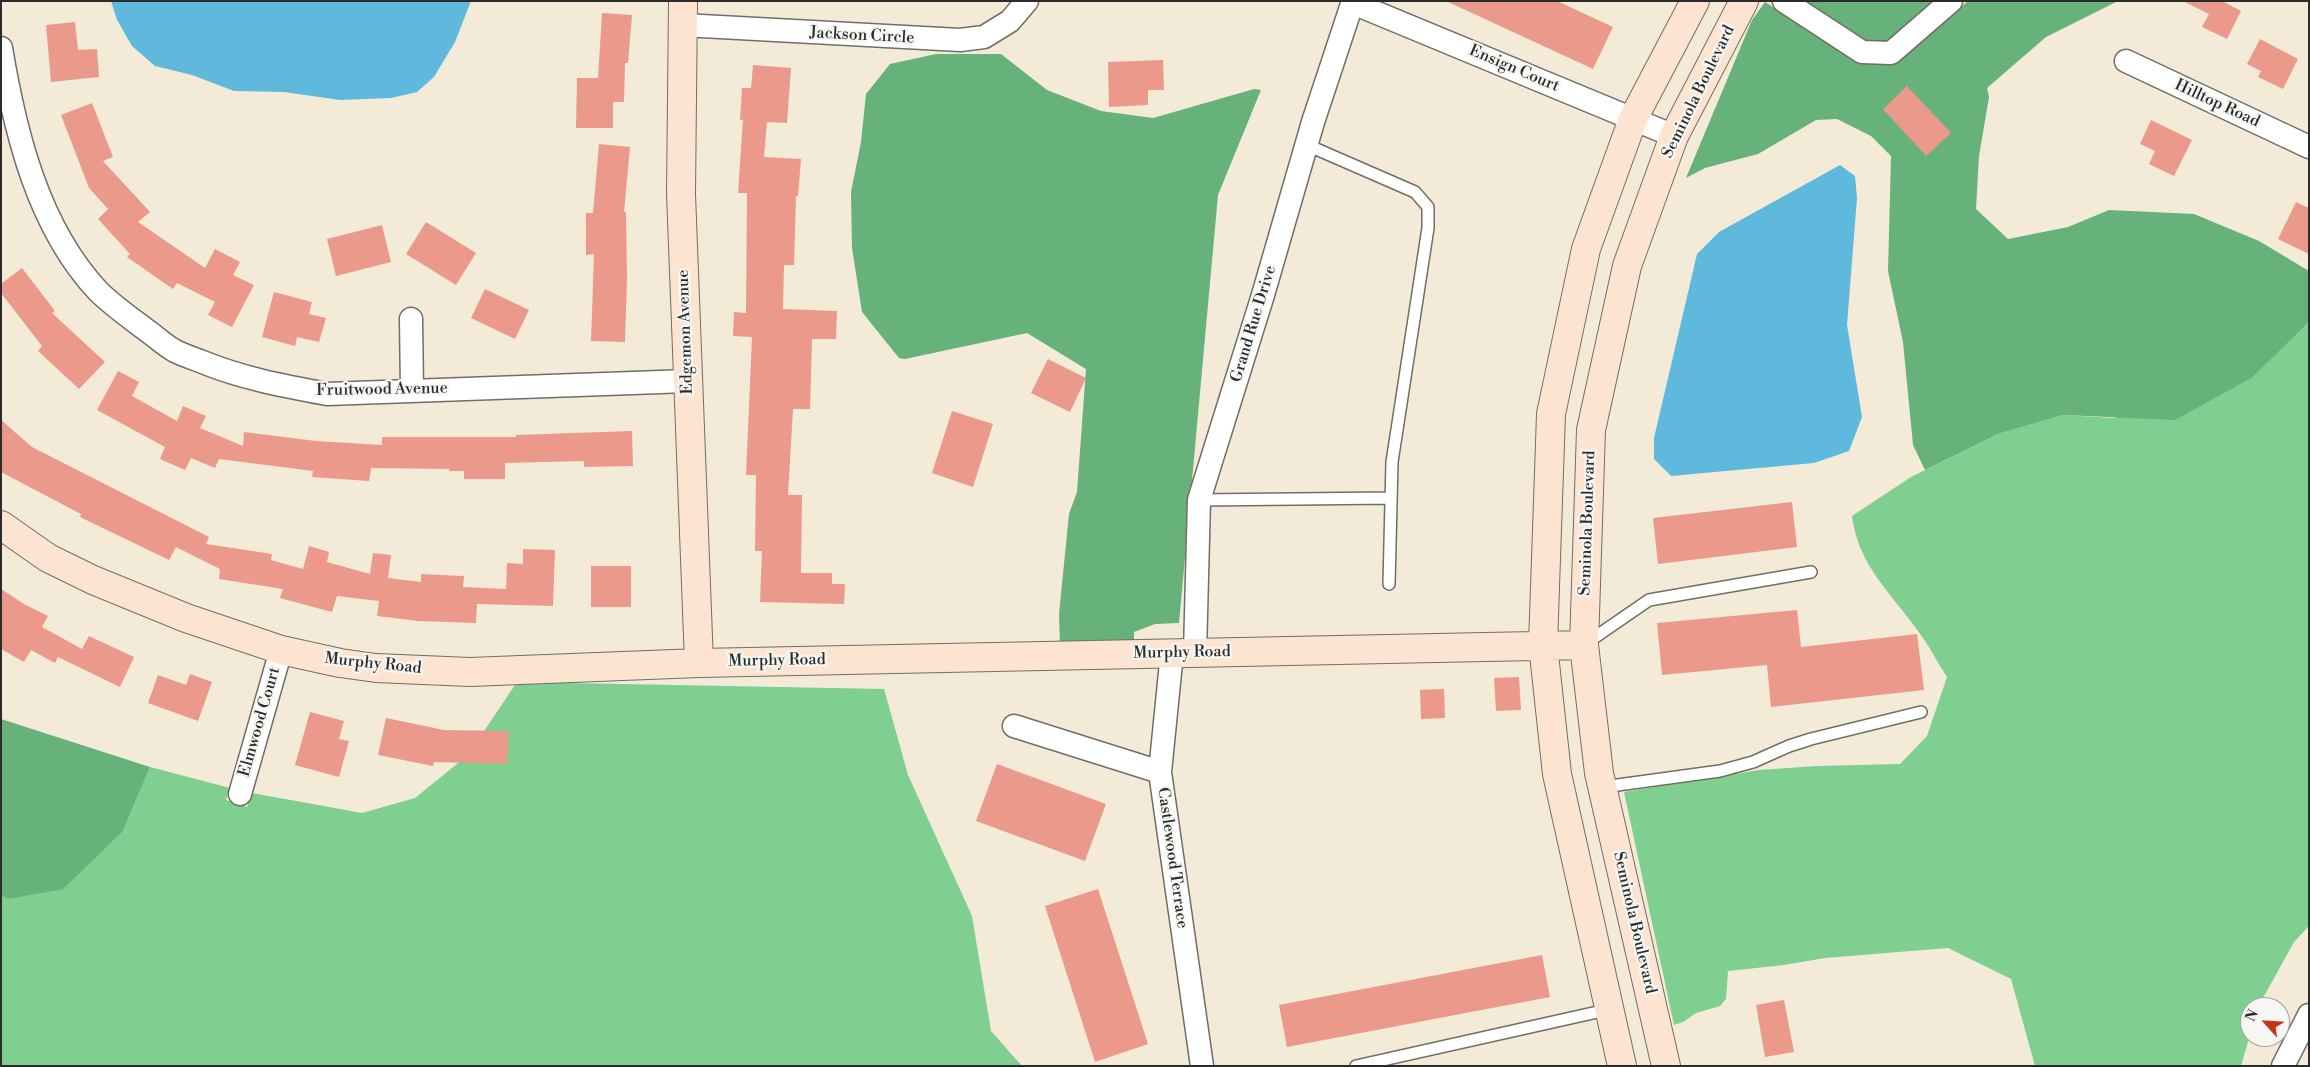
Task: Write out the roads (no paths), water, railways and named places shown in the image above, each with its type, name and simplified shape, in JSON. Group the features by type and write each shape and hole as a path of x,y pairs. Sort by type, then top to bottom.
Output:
{"street":[{"name":"Jackson Circle","path":"683,13 960,40 984,37 1010,21 1026,1"},
{"path":"1622,1066 1557,774 1542,645 1551,414 1586,250 1633,119 1695,1"},
{"name":"Seminola Boulevard","path":"1666,1066 1602,787 1584,645 1591,430 1627,266 1674,136 1744,1"},
{"path":"1784,1 1862,52 1891,53 1951,1"},
{"name":"Ensign Court","path":"1353,2 1674,136"},
{"name":"Grand Rue Drive","path":"1160,772 1183,653 1198,500 1353,2"},
{"name":"Edgemon Avenue","path":"683,13 681,194 699,663"},
{"name":"Fruitwood Avenue","path":"1,48 9,95 25,156 38,193 59,239 97,290 123,313 176,351 228,373 273,385 327,394 688,381"},
{"name":"Hilltop Road","path":"2126,61 2309,147"},
{"path":"411,319 412,391"},
{"name":"Murphy Road","path":"1,525 48,558 94,580 186,618 281,650 340,663 376,668 470,672 699,663 1584,645"},
{"name":"Elmwood Court","path":"240,794 281,650"},
{"name":"Castlewood Terrace","path":"1014,726 1160,772 1202,1066"},
{"path":"2283,1066 2309,1015"}],"lane":[{"path":"1307,146 1416,192 1428,207 1428,228 1392,462 1389,584"},
{"path":"1198,500 1391,498"},
{"path":"1584,645 1649,600 1812,572"},
{"path":"1602,787 1720,771 1753,762 1788,746 1811,739 1921,712"},
{"path":"1356,1066 1610,1010"}],"water":[{"path":"111,1 471,1 455,42 434,77 417,92 391,98 340,100 284,92 234,91 192,75 155,66 132,46 117,20"},
{"path":"1840,165 1855,176 1857,198 1847,325 1862,417 1849,451 1814,463 1671,476 1654,459 1654,438 1697,254 1719,232"}]}
